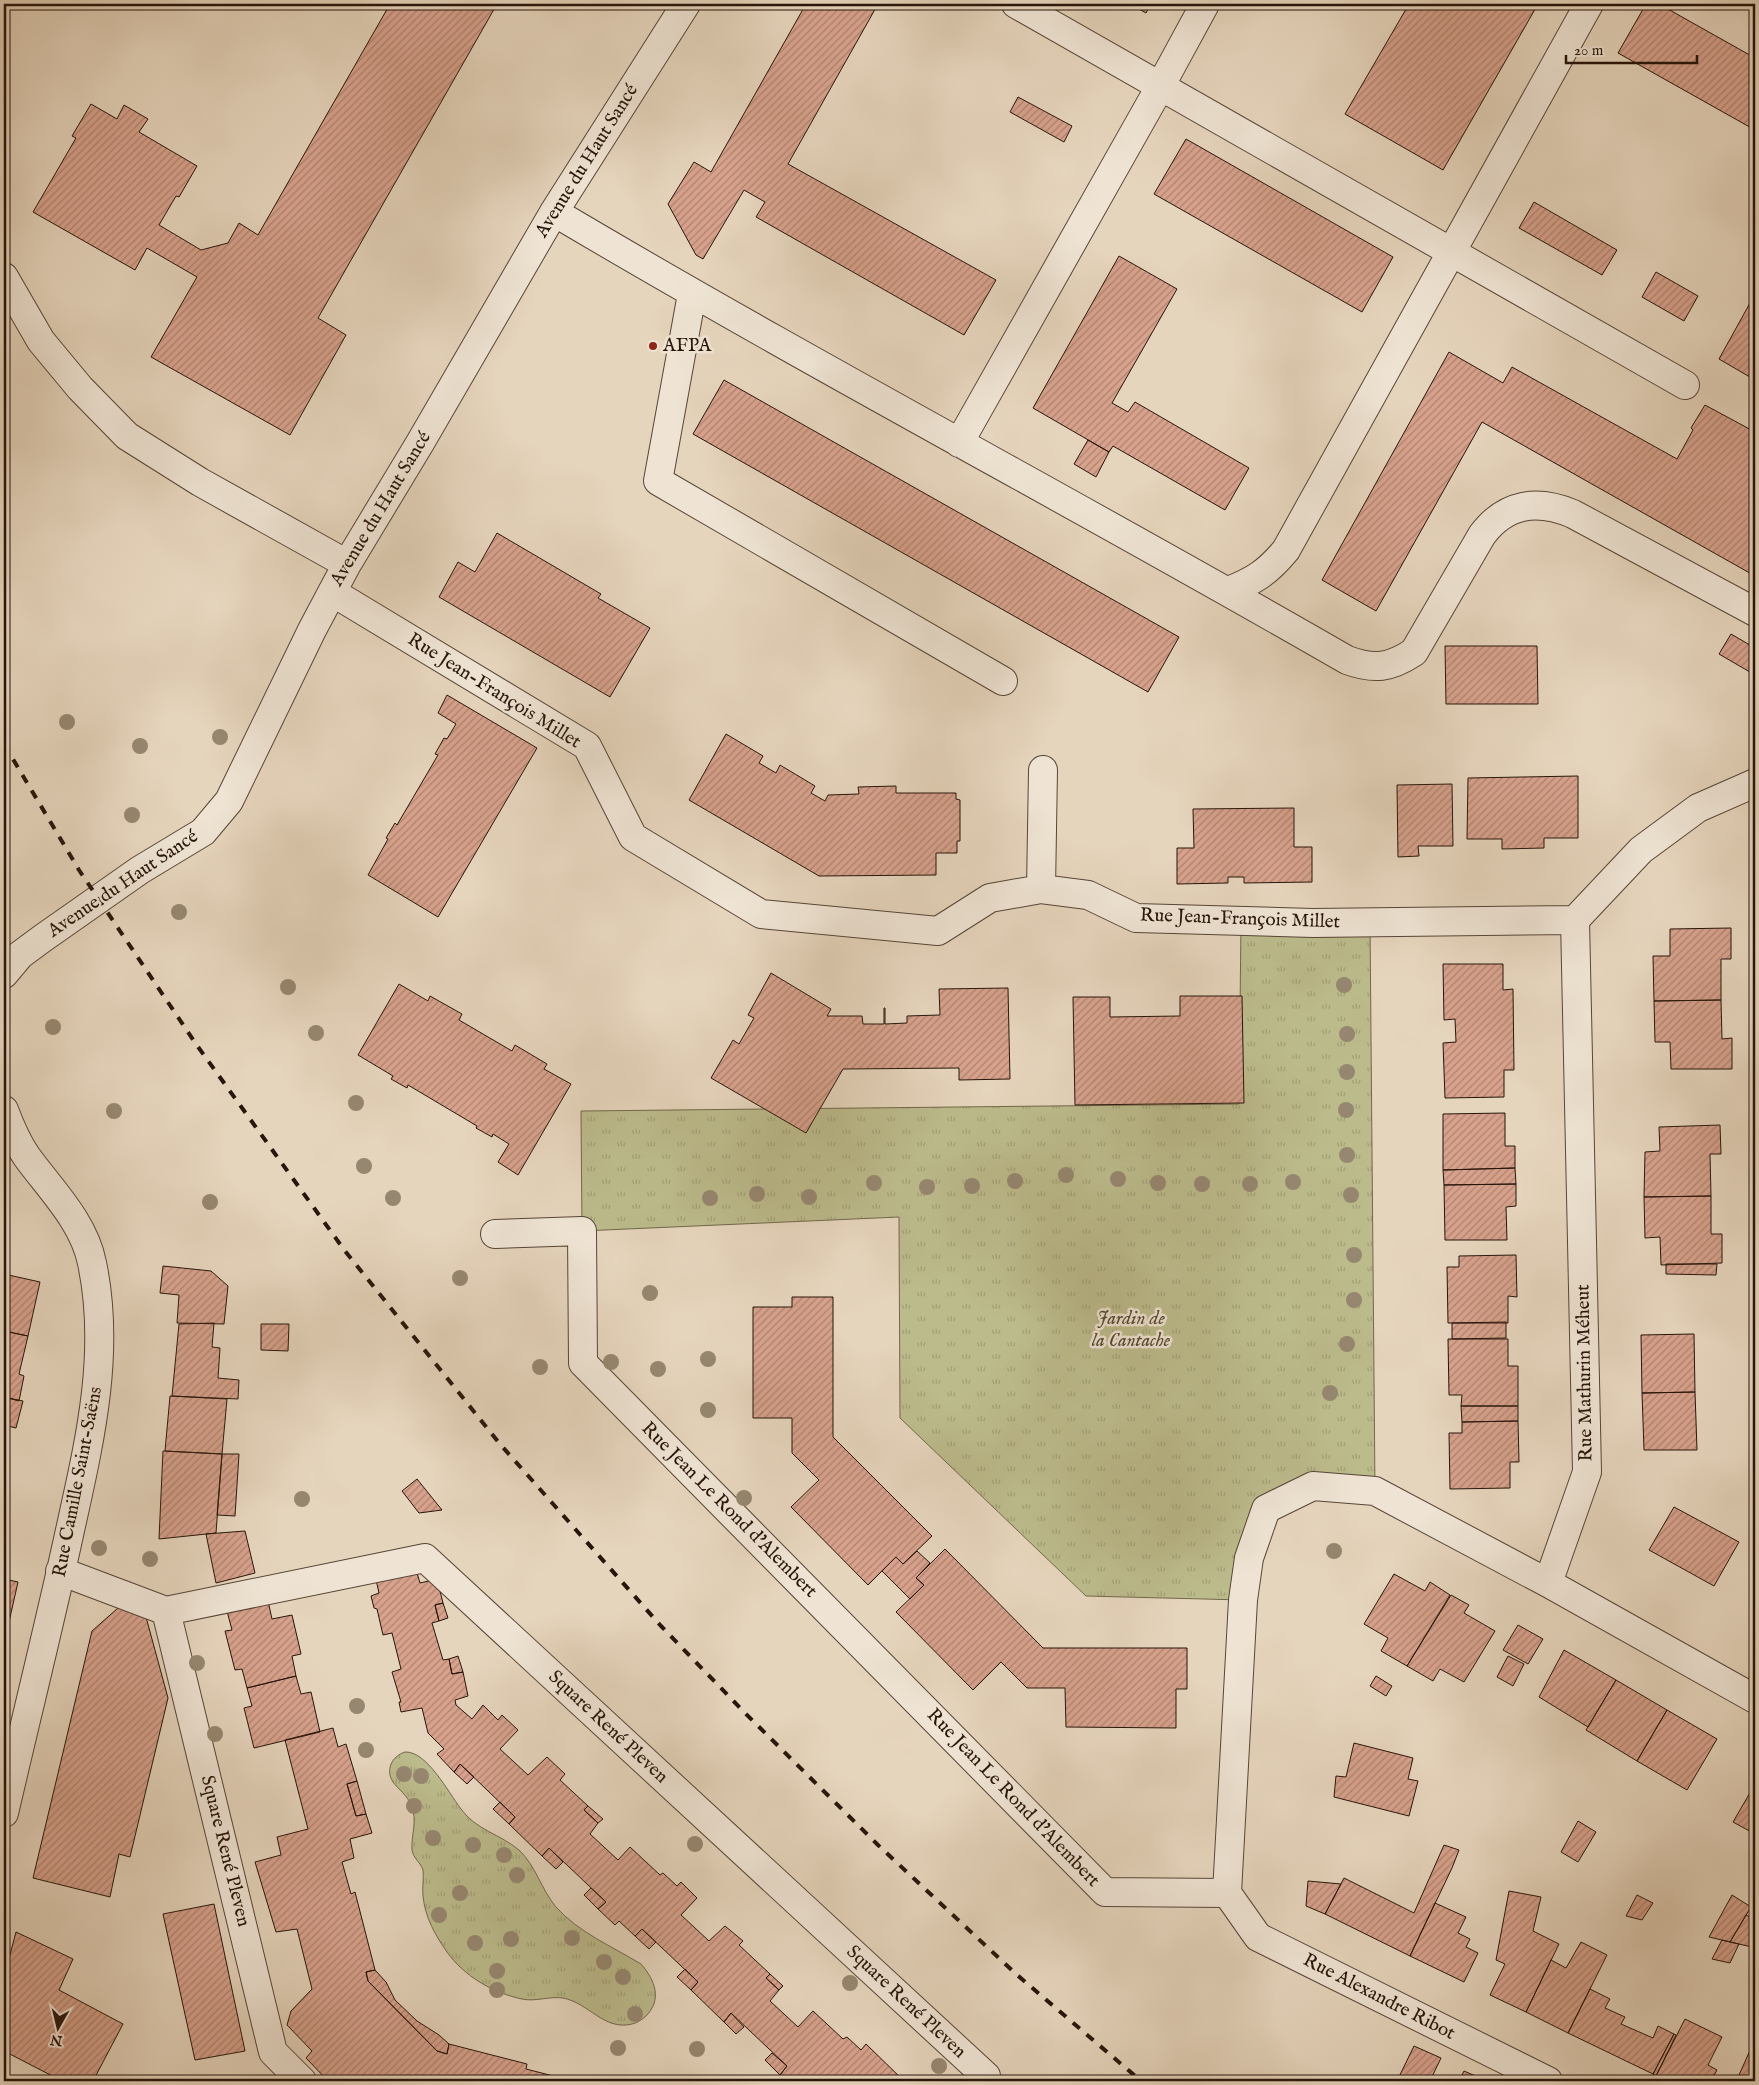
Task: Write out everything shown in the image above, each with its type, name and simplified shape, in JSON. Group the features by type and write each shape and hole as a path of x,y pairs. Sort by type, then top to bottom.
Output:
{"street":[{"name":"Avenue du Haut Sancé","path":"12,965 140,870 203,832 229,801 312,630 347,564 425,435 554,212 686,4"},
{"path":"1016,4 1685,385"},
{"path":"959,443 1205,4"},
{"path":"1228,591 1251,582 1270,569 1286,550 1589,4"},
{"path":"554,212 692,294 1228,591 1347,660 1361,665 1380,667 1400,661 1414,652 1482,535 1493,521 1504,513 1522,506 1559,508 1573,514 1755,612"},
{"path":"4,277 41,341 80,388 127,436 200,482 347,564"},
{"path":"692,294 658,481 1003,681"},
{"name":"Rue Jean-François Millet","path":"332,592 587,746 633,837 761,914 938,931 990,898 1041,889 1088,894 1136,918 1313,922 1576,920"},
{"path":"1041,889 1043,770"},
{"path":"1576,920 1641,850 1698,808 1755,783"},
{"name":"Rue Mathurin Méheut","path":"1548,1583 1587,1472 1576,920"},
{"name":"Rue Camille Saint-Saëns","path":"4,1110 12,1131 26,1155 67,1210 81,1233 92,1262 96,1294 99,1356 94,1414 4,1813"},
{"name":"Rue Jean Le Rond d'Alembert","path":"494,1234 582,1231 583,1363 1105,1892 1227,1893"},
{"path":"1227,1893 1243,1600 1249,1558 1266,1509 1313,1486 1375,1491 1548,1583 1755,1699"},
{"name":"Square René Pleven","path":"302,2081 274,2052 166,1611 424,1558 986,2079"},
{"path":"60,1571 166,1611"},
{"name":"Rue Alexandre Ribot","path":"1227,1893 1258,1937 1548,2081"}],"green space":[{"name":"Jardin de la Cantache","path":"1241,921 1370,922 1375,1491 1313,1486 1266,1509 1243,1600 1086,1596 900,1418 899,1217 582,1231 581,1111 1239,1104"},
{"path":"405,1752 413,1753 429,1765 467,1816 481,1827 512,1845 525,1856 551,1900 565,1916 585,1932 641,1964 650,1977 655,1990 654,2004 645,2017 634,2024 613,2024 581,2005 563,1998 527,2000 500,1993 471,1976 454,1961 438,1939 428,1918 423,1896 423,1870 412,1850 413,1811 407,1798 393,1782 390,1773 393,1760"}],"building":[{"path":"390,4 497,4 318,318 346,335 290,435 151,357 197,277 147,248 135,270 33,212 76,138 72,136 91,104 117,119 124,105 148,119 139,132 197,166 179,197 176,196 159,225 201,250 228,243 239,223 258,235"},
{"path":"806,4 878,4 788,164 996,280 964,335 756,217 765,202 744,190 703,259 696,255 668,204 694,162 711,172"},
{"path":"1130,4 1151,4 1146,13"},
{"path":"1409,4 1538,4 1443,170 1345,114"},
{"path":"1646,4 1659,4 1755,58 1755,130 1618,53"},
{"path":"1018,97 1072,126 1064,142 1010,112"},
{"path":"1186,139 1393,257 1362,312 1154,194"},
{"path":"1534,202 1617,250 1602,275 1519,228"},
{"path":"1119,256 1177,289 1112,403 1128,412 1135,402 1249,468 1225,510 1113,446 1109,452 1033,408"},
{"path":"1656,272 1698,296 1684,321 1642,297"},
{"path":"1755,294 1755,380 1719,359"},
{"path":"1449,352 1503,383 1512,367 1677,459 1693,430 1691,428 1705,405 1755,432 1755,576 1482,422 1376,611 1322,580"},
{"path":"724,380 1179,637 1148,692 693,434"},
{"path":"1088,440 1109,452 1096,477 1074,464"},
{"path":"497,533 601,594 598,598 650,628 610,697 439,597 458,562 475,572"},
{"path":"1731,634 1755,648 1755,675 1719,654"},
{"path":"1445,646 1537,646 1538,704 1446,704"},
{"path":"447,695 537,748 438,917 368,875 388,839 386,838 395,823 397,825 438,755 435,754 444,738 447,739 456,724 438,713"},
{"path":"726,734 763,756 759,763 776,773 780,765 815,786 811,793 825,801 828,795 859,794 858,787 896,786 896,793 956,793 956,799 960,800 960,841 957,841 957,853 936,853 936,875 819,876 689,800"},
{"path":"1578,776 1578,838 1544,838 1544,848 1502,849 1502,839 1467,839 1468,778"},
{"path":"1452,784 1453,846 1418,846 1419,856 1398,857 1397,785"},
{"path":"1294,808 1294,847 1312,847 1312,882 1244,883 1244,877 1228,877 1228,883 1177,884 1177,848 1194,848 1193,809"},
{"path":"1731,928 1731,959 1721,959 1721,1000 1654,1001 1653,956 1670,956 1670,929"},
{"path":"1443,964 1503,964 1503,990 1513,989 1514,1070 1504,1070 1504,1097 1445,1098 1443,1043 1456,1042 1455,1019 1444,1020"},
{"path":"771,973 831,1009 827,1016 862,1016 863,1024 884,1024 884,1008 885,1024 907,1023 907,1016 940,1015 939,989 1008,988 1010,1079 959,1080 959,1068 843,1069 806,1133 711,1078 733,1040 739,1044 754,1018 748,1015"},
{"path":"399,984 428,1001 430,996 462,1014 459,1020 512,1051 515,1045 547,1064 544,1069 571,1084 518,1175 498,1162 509,1144 493,1134 492,1137 476,1128 477,1126 408,1085 407,1088 391,1079 393,1076 358,1055"},
{"path":"1180,996 1242,996 1244,1103 1075,1105 1073,997 1110,997 1110,1017 1180,1016"},
{"path":"1721,1000 1722,1039 1732,1038 1732,1069 1671,1069 1670,1042 1655,1042 1654,1001"},
{"path":"1505,1113 1505,1146 1515,1146 1515,1168 1443,1170 1443,1114"},
{"path":"1720,1125 1721,1154 1710,1154 1711,1196 1644,1197 1645,1152 1660,1151 1659,1127"},
{"path":"1515,1168 1516,1184 1444,1185 1443,1170"},
{"path":"1516,1184 1516,1206 1506,1207 1507,1240 1445,1240 1444,1185"},
{"path":"1711,1196 1711,1234 1722,1234 1722,1263 1661,1265 1660,1237 1645,1238 1644,1197"},
{"path":"1516,1255 1517,1297 1508,1296 1508,1323 1448,1323 1447,1267 1459,1267 1459,1256"},
{"path":"1666,1264 1717,1264 1716,1275 1666,1274"},
{"path":"163,1266 211,1271 228,1286 224,1324 177,1323 179,1295 160,1293"},
{"path":"4,1274 40,1282 28,1336 4,1331"},
{"path":"792,1297 833,1297 833,1437 932,1536 903,1564 896,1557 868,1585 791,1507 819,1480 792,1453 792,1418 753,1418 753,1307 792,1307"},
{"path":"1506,1322 1506,1338 1452,1339 1452,1323"},
{"path":"214,1323 212,1347 220,1348 218,1378 239,1380 238,1399 172,1396 179,1324"},
{"path":"261,1324 289,1324 288,1351 261,1350"},
{"path":"4,1331 28,1336 19,1374 24,1376 19,1401 4,1397"},
{"path":"1694,1334 1695,1392 1642,1393 1641,1335"},
{"path":"1448,1339 1508,1339 1508,1366 1518,1366 1518,1406 1461,1406 1462,1395 1449,1395"},
{"path":"1695,1392 1697,1450 1644,1450 1642,1393"},
{"path":"170,1396 227,1399 222,1454 165,1451"},
{"path":"4,1397 23,1401 16,1428 8,1426 4,1446"},
{"path":"1461,1406 1518,1406 1518,1421 1462,1422"},
{"path":"1518,1421 1519,1462 1510,1462 1510,1488 1450,1489 1449,1433 1462,1433 1462,1422"},
{"path":"163,1451 222,1454 216,1533 159,1539"},
{"path":"222,1454 239,1454 235,1516 217,1515"},
{"path":"417,1479 442,1510 419,1513 402,1491"},
{"path":"1674,1507 1739,1542 1714,1586 1649,1550"},
{"path":"245,1531 255,1573 216,1583 206,1534"},
{"path":"945,1549 1043,1648 1187,1648 1187,1689 1176,1689 1176,1728 1066,1727 1065,1688 1027,1688 1001,1662 973,1690 896,1612 924,1585 916,1578"},
{"path":"917,1551 930,1563 916,1578 924,1585 910,1599 882,1571 896,1557 903,1564"},
{"path":"415,1566 420,1583 437,1579 443,1603 435,1605 439,1621 432,1623 443,1660 449,1659 452,1674 463,1672 468,1696 455,1700 456,1705 472,1719 483,1705 498,1720 502,1715 518,1730 500,1749 528,1775 547,1757 565,1774 560,1780 588,1806 584,1810 598,1823 590,1834 618,1860 630,1847 660,1875 663,1873 677,1886 681,1882 697,1898 681,1915 709,1941 725,1926 743,1941 739,1945 770,1974 766,1978 779,1990 770,2001 798,2027 813,2011 843,2039 847,2037 861,2050 866,2044 904,2081 787,2081 780,2075 787,2066 731,2013 724,2022 691,1990 698,1982 642,1929 635,1936 619,1921 615,1925 598,1909 606,1902 549,1848 542,1856 509,1824 515,1817 460,1764 454,1772 437,1754 444,1749 428,1733 422,1708 401,1712 399,1702 401,1702 392,1672 401,1669 392,1633 383,1635 377,1609 374,1608 371,1596 379,1593 375,1575"},
{"path":"1394,1574 1425,1591 1430,1582 1450,1595 1407,1666 1381,1651 1388,1638 1364,1624"},
{"path":"4,1579 18,1582 4,1644"},
{"path":"1451,1595 1469,1605 1464,1613 1495,1631 1464,1682 1440,1669 1433,1681 1407,1666"},
{"path":"268,1601 272,1619 292,1615 301,1654 292,1656 296,1676 247,1688 242,1669 235,1670 225,1631 232,1630 227,1611"},
{"path":"443,1603 448,1618 439,1621 435,1605"},
{"path":"143,1606 168,1698 130,1857 119,1854 110,1897 33,1878 92,1631 118,1608"},
{"path":"1518,1625 1543,1639 1528,1664 1503,1650"},
{"path":"1564,1650 1616,1680 1588,1727 1539,1697"},
{"path":"458,1656 463,1672 452,1674 449,1659"},
{"path":"1508,1656 1524,1664 1513,1686 1497,1677"},
{"path":"296,1676 301,1694 311,1692 320,1732 254,1748 244,1708 252,1706 247,1688"},
{"path":"1376,1676 1392,1686 1386,1696 1370,1686"},
{"path":"1616,1680 1667,1710 1637,1761 1586,1730"},
{"path":"1667,1710 1717,1739 1687,1790 1637,1761"},
{"path":"333,1728 338,1747 346,1744 357,1781 347,1784 356,1816 366,1814 372,1833 350,1839 354,1858 342,1862 351,1894 355,1892 375,1970 366,1972 368,1981 437,2051 447,2054 449,2044 527,2064 526,2069 573,2081 328,2081 306,2058 312,2051 287,2025 291,2011 312,1989 297,1929 276,1932 255,1862 281,1855 277,1837 308,1829 285,1740"},
{"path":"1354,1743 1413,1758 1408,1779 1418,1781 1409,1816 1334,1797 1336,1776 1346,1777"},
{"path":"460,1764 474,1777 467,1784 454,1772"},
{"path":"357,1781 366,1814 356,1816 347,1784"},
{"path":"1755,1784 1755,1834 1733,1822"},
{"path":"500,1802 515,1817 509,1824 493,1809"},
{"path":"588,1806 603,1819 598,1823 584,1810"},
{"path":"1578,1821 1596,1832 1578,1862 1561,1852"},
{"path":"1444,1845 1459,1850 1410,1956 1325,1914 1344,1878 1414,1913"},
{"path":"549,1848 563,1862 556,1869 542,1856"},
{"path":"1308,1881 1341,1884 1325,1914 1306,1906"},
{"path":"591,1888 606,1902 598,1909 584,1895"},
{"path":"1509,1891 1541,1897 1533,1931 1559,1944 1526,2012 1490,1995 1505,1964 1496,1960"},
{"path":"1637,1895 1653,1903 1642,1920 1626,1916"},
{"path":"1732,1895 1751,1907 1730,1942 1709,1937"},
{"path":"1435,1903 1466,1917 1458,1933 1470,1939 1466,1947 1478,1953 1464,1982 1410,1956"},
{"path":"214,1904 245,2051 195,2060 163,1914"},
{"path":"1746,1915 1755,1920 1755,1941 1752,1947 1730,1942"},
{"path":"642,1929 656,1942 649,1949 635,1936"},
{"path":"16,1932 73,1959 59,1990 123,2024 93,2081 62,2081 4,2051 4,2002 6,1997 4,1994 4,1983 10,1967 7,1966"},
{"path":"1722,1940 1739,1944 1730,1963 1712,1959"},
{"path":"1581,1942 1607,1955 1568,2033 1526,2012 1551,1960 1566,1968"},
{"path":"685,1969 698,1982 691,1990 677,1977"},
{"path":"375,1970 386,1982 395,2000 417,2021 449,2044 447,2054 437,2051 368,1981 366,1972"},
{"path":"770,1974 783,1986 779,1990 766,1978"},
{"path":"1590,1989 1610,1999 1605,2008 1625,2017 1621,2024 1653,2038 1658,2026 1674,2034 1653,2074 1568,2033"},
{"path":"731,2013 744,2027 736,2034 724,2022"},
{"path":"1685,2019 1722,2037 1708,2065 1717,2070 1711,2081 1668,2081 1656,2076"},
{"path":"1674,2034 1676,2035 1656,2076 1653,2074"},
{"path":"1414,2046 1441,2058 1430,2081 1397,2081"},
{"path":"1752,2046 1755,2048 1755,2081 1749,2081 1739,2075"},
{"path":"772,2053 787,2066 780,2075 765,2060"},
{"path":"1464,2071 1487,2081 1459,2081"},
{"path":"594,2077 613,2081 592,2081"}],"railway":[{"path":"4,744 79,870 196,1044 345,1251 500,1444 661,1626 745,1713 878,1845 1016,1974 1141,2081"}],"place":[{"name":"AFPA","path":"653,346"}]}
